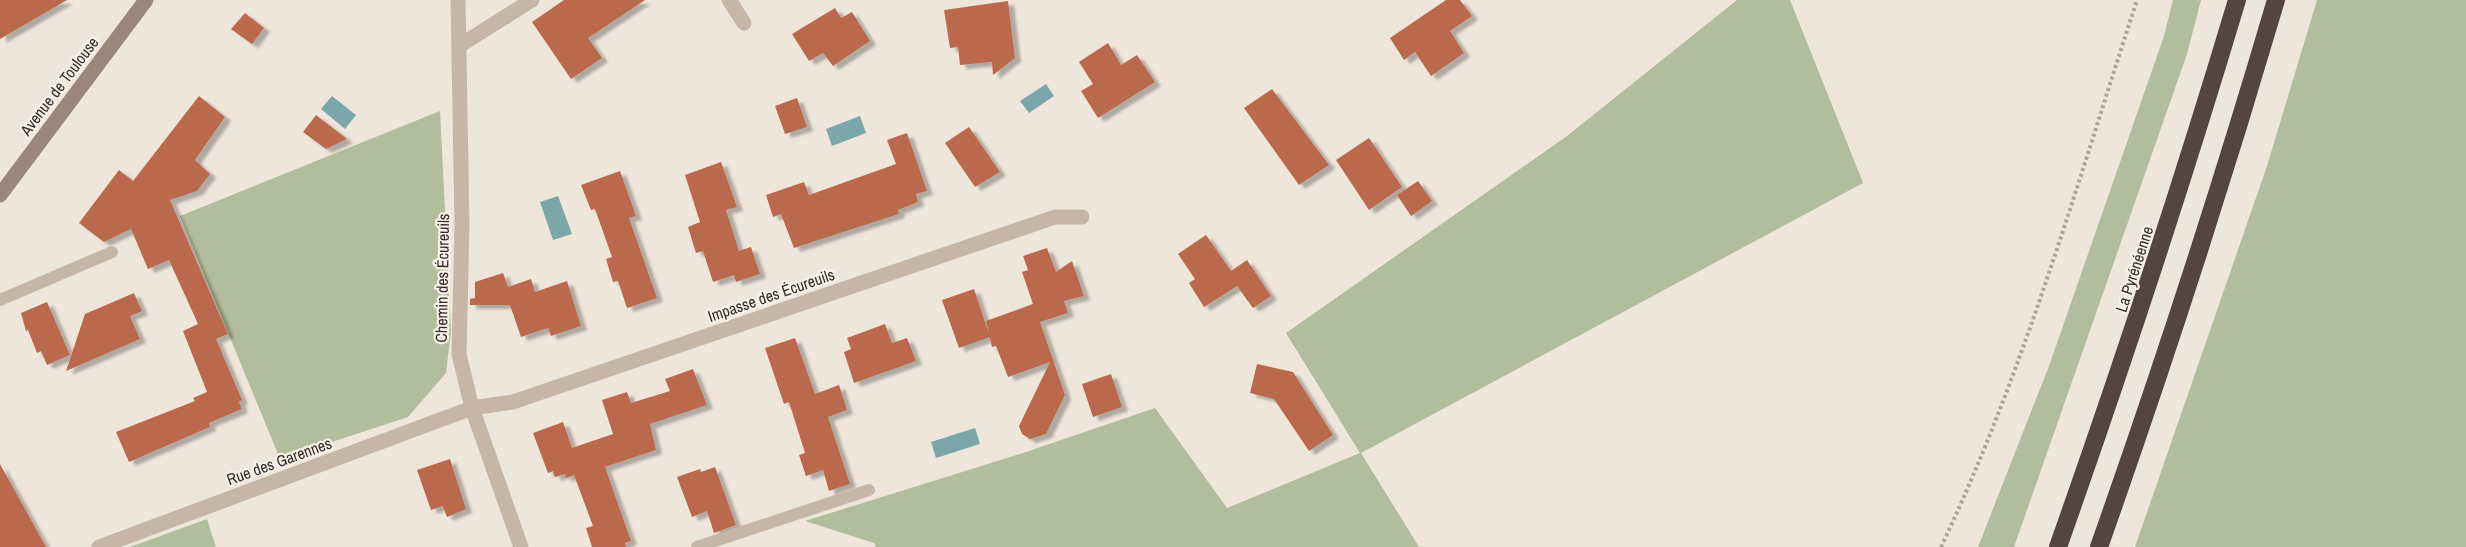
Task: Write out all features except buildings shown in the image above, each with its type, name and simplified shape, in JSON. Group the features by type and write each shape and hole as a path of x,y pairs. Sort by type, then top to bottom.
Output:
{"highway":[{"name":"La Pyrénéenne","path":"2058,547 2133,334 2189,163 2237,0"},
{"path":"2098,547 2167,354 2227,169 2276,0"}],"main road":[{"name":"Avenue de Toulouse","path":"0,195 146,0"}],"street":[{"name":"Chemin des Écureuils","path":"458,0 462,225 459,354 472,408 521,547"},
{"path":"459,46 532,0"},
{"path":"729,0 744,22"},
{"name":"Impasse des Écureuils","path":"472,408 513,402 1055,217 1082,217"},
{"name":"Rue des Garennes","path":"99,547 472,408"}],"lane":[{"path":"0,300 112,252"},
{"path":"697,547 869,489"}],"path":[{"path":"1941,547 1973,479 2040,298 2137,0"}],"green space":[{"path":"1737,0 1790,0 1863,183 1361,453 1419,547 876,547 874,543 805,521 1023,453 1155,408 1227,508 1360,453 1286,333 1567,136"},
{"path":"2173,0 2201,0 2187,54 2014,547 1978,547 2049,366 2164,36"},
{"path":"2317,0 2466,0 2466,547 2135,547 2267,166"},
{"path":"440,111 451,331 446,373 408,417 280,459 180,216"},
{"path":"207,519 216,547 130,547"}],"water":[{"path":"1046,84 1054,96 1029,113 1020,101"},
{"path":"332,96 356,115 345,129 321,109"},
{"path":"860,116 866,133 832,146 826,129"},
{"path":"558,196 572,234 553,240 540,202"},
{"path":"975,428 980,444 936,458 931,442"}]}
